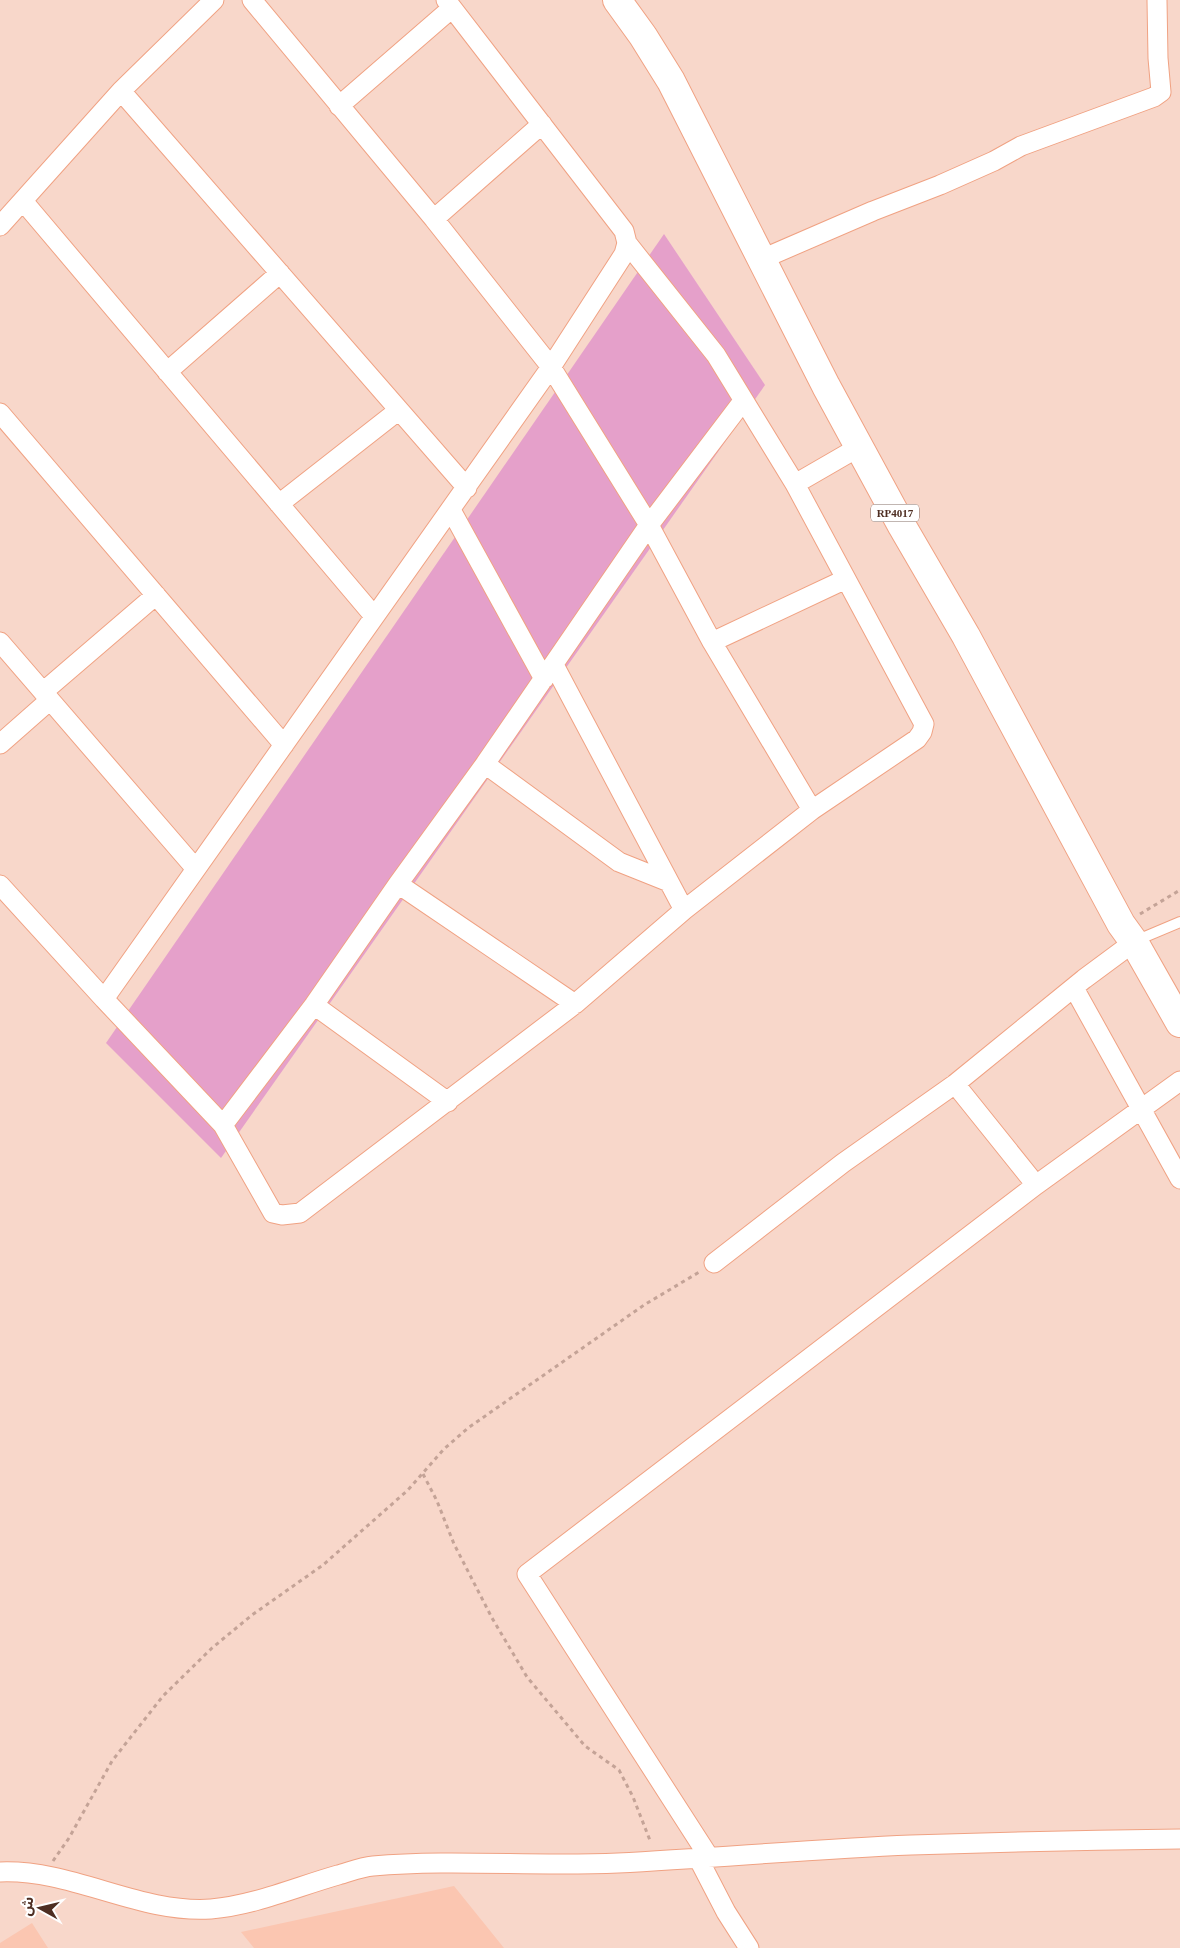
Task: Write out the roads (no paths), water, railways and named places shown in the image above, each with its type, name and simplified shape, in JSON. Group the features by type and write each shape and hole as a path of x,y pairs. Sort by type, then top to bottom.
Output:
{"main road":[{"name":"RP4017","path":"616,0 643,36 671,81 737,214 859,447 902,526 966,636 1128,933 1180,1022"}],"street":[{"path":"0,226 121,91 214,0"},
{"path":"252,0 434,219 551,367 649,525 712,642 812,810"},
{"path":"762,259 872,211 949,181 1022,146 1154,97 1161,92 1162,84 1158,58 1158,0"},
{"path":"0,885 223,1126 273,1212 291,1215 306,1209 448,1102 575,1004 684,910 812,810 917,739 922,732 924,724 796,484 716,355 627,243 624,231 449,4 339,106"},
{"path":"121,91 467,488"},
{"path":"434,219 542,124"},
{"path":"23,201 374,616"},
{"path":"104,999 551,367 624,254 627,243"},
{"path":"167,372 280,274"},
{"path":"223,1126 314,1006 398,884 485,764 649,525 744,401"},
{"path":"279,504 399,410"},
{"path":"0,413 284,745"},
{"path":"796,484 859,447"},
{"path":"451,510 549,672 684,910"},
{"path":"712,642 846,579"},
{"path":"0,744 46,696 156,595"},
{"path":"0,642 196,869"},
{"path":"485,764 619,862 669,882"},
{"path":"398,884 575,1004"},
{"path":"714,1263 843,1163 955,1084 1074,988 1128,933"},
{"path":"1074,988 1180,1179"},
{"path":"314,1006 448,1102"},
{"path":"749,1948 716,1894 704,1857 527,1574 1036,1186 1180,1081"},
{"path":"955,1084 1036,1186"},
{"path":"0,1872 18,1871 44,1875 176,1908 211,1909 260,1901 318,1880 369,1866 420,1864 510,1865 658,1860 910,1845 1180,1839"}],"lane":[{"path":"1128,933 1178,926"}]}
